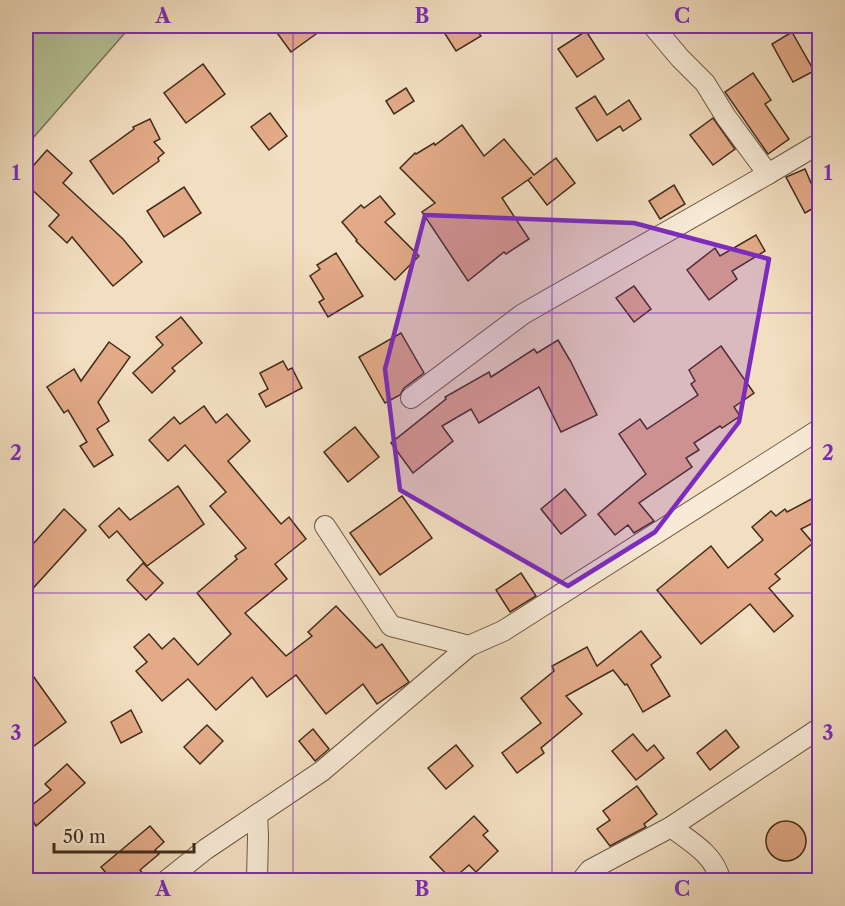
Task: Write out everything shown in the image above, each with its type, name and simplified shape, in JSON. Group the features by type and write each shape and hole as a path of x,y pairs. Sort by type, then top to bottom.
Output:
{"street":[{"path":"652,26 705,83 726,117 768,174"},
{"path":"411,399 523,314 819,143"},
{"path":"168,880 206,849 322,771 469,646 503,631 819,429"},
{"path":"326,526 391,626 469,646"},
{"path":"582,880 590,870 671,827 819,728"},
{"path":"256,815 257,880"},
{"path":"671,827 705,852 718,869 720,880"}],"highlighted area":[{"path":"425,215 634,223 769,259 739,422 655,532 568,586 400,490 385,369"}],"green space":[{"path":"26,26 131,26 26,146"}],"building":[{"path":"272,26 327,26 291,52"},
{"path":"440,26 474,26 481,36 456,51"},
{"path":"586,31 604,59 577,77 558,49"},
{"path":"792,32 814,71 793,82 772,44"},
{"path":"203,64 225,94 186,123 164,93"},
{"path":"753,73 771,100 765,104 789,139 768,154 725,92"},
{"path":"406,88 414,101 394,114 386,101"},
{"path":"595,96 607,115 629,100 641,119 623,131 620,126 597,141 576,108"},
{"path":"270,113 287,136 269,150 251,127"},
{"path":"713,118 735,149 713,165 690,135"},
{"path":"150,119 160,139 154,142 164,153 158,158 159,161 113,194 90,161 134,129 133,127"},
{"path":"462,125 484,156 504,139 534,175 556,158 575,183 547,205 528,180 532,177 502,198 529,239 506,254 504,252 468,281 422,212 435,203 400,168 415,153 434,143 435,145"},
{"path":"47,150 72,173 63,183 123,239 142,262 113,286 72,237 67,243 49,226 59,215 26,184 26,174"},
{"path":"805,169 812,185 819,180 819,205 805,213 786,177"},
{"path":"674,185 685,204 660,219 649,201"},
{"path":"184,187 201,213 164,237 147,211"},
{"path":"380,196 395,214 385,222 419,256 395,280 356,241 342,222 361,205 364,208"},
{"path":"756,235 765,251 732,271 737,279 709,300 687,270 715,248 720,256"},
{"path":"336,253 363,296 328,317 319,302 324,299 310,276 320,269 317,265"},
{"path":"634,286 651,309 634,322 616,298"},
{"path":"181,317 202,343 172,368 175,371 152,393 133,373 163,345 156,337"},
{"path":"401,333 424,373 404,388 400,395 385,403 359,357"},
{"path":"558,340 597,415 561,432 539,387 479,423 471,409 442,426 453,441 413,473 391,443 446,399 445,397 489,372 491,377 534,349 537,353"},
{"path":"109,342 130,357 98,402 109,421 97,429 113,455 94,467 80,446 87,442 68,410 64,413 47,387 74,369 81,381"},
{"path":"721,346 754,393 734,407 740,416 694,443 699,450 686,458 692,467 639,503 654,521 634,533 628,525 615,535 598,514 646,474 619,434 640,419 647,429 698,395 691,384 695,381 689,370"},
{"path":"283,361 288,370 292,368 302,388 266,407 259,394 268,389 260,373"},
{"path":"204,406 216,423 227,414 250,441 228,461 281,524 289,517 306,539 275,564 287,579 245,613 286,656 312,636 308,632 336,606 376,648 382,644 409,682 377,704 363,684 326,714 296,675 267,697 252,677 216,710 188,679 162,701 136,671 147,662 134,647 149,634 162,649 174,638 198,665 231,634 197,593 237,559 235,556 246,548 210,506 226,492 185,445 168,461 149,440 174,417 180,424"},
{"path":"355,427 379,457 348,482 324,452"},
{"path":"178,486 204,524 147,566 117,531 109,538 99,526 119,508 130,520"},
{"path":"565,489 586,515 561,534 541,509"},
{"path":"819,495 819,520 801,529 813,543 775,574 780,579 769,588 793,616 774,632 750,604 701,644 657,590 711,546 728,568 763,540 752,527 771,511 776,516 785,509 787,512"},
{"path":"402,496 432,538 380,575 350,533"},
{"path":"64,509 86,530 26,596 26,552"},
{"path":"143,563 163,583 146,600 127,580"},
{"path":"521,573 536,596 510,612 496,590"},
{"path":"641,631 661,657 651,665 670,696 643,712 627,684 625,685 613,670 566,696 582,714 541,748 544,753 517,773 502,753 541,723 521,698 554,671 552,666 587,647 597,666"},
{"path":"26,666 66,722 26,752"},
{"path":"131,710 142,732 121,743 111,722"},
{"path":"207,725 223,741 200,764 184,747"},
{"path":"313,729 329,749 315,761 299,741"},
{"path":"726,730 739,747 710,770 697,753"},
{"path":"633,734 647,751 654,745 664,758 636,780 612,751"},
{"path":"456,745 473,766 446,789 428,768"},
{"path":"67,764 85,783 36,826 26,810 51,790 45,784"},
{"path":"637,786 657,814 644,824 646,827 610,846 597,829 610,820 603,811"},
{"path":"474,816 488,831 483,835 498,851 476,872 469,865 452,880 430,857"},
{"path":"786,821 794,822 800,827 805,833 805,849 800,855 794,860 786,861 778,860 772,855 767,849 766,841 767,833 772,827 778,822"},
{"path":"150,826 164,842 155,850 159,854 140,870 149,880 112,880 101,867"}]}
